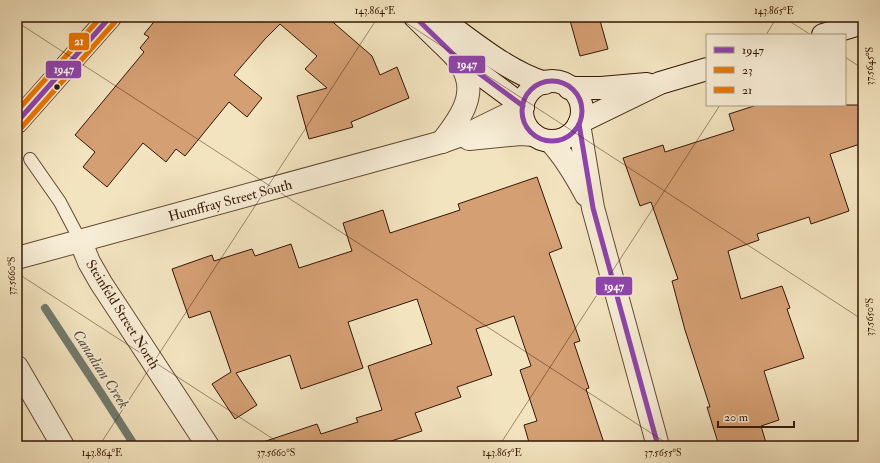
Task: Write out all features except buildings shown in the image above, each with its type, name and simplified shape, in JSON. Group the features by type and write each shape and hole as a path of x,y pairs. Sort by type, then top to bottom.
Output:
{"street":[{"path":"17,122 110,17"},
{"path":"415,17 459,60 468,82 468,96 462,113 442,142"},
{"path":"438,17 505,64 529,77 545,83"},
{"path":"826,34 863,23"},
{"path":"453,54 523,107"},
{"path":"542,138 560,140 576,129 580,123 660,83 706,69"},
{"path":"593,208 561,153 542,138 530,132 524,121 523,107 526,97 539,84 556,82 569,88 576,95 581,106 582,112 580,123 593,208 658,446"},
{"path":"569,88 601,88 660,83"},
{"name":"Humffray Street South","path":"17,258 442,142 476,130 523,107"},
{"name":"Humffray Street South","path":"442,142 517,135 542,138"},
{"name":"Steinfeld Street North","path":"80,240 89,262 101,283 208,446"},
{"path":"17,367 63,446"}],"lane":[{"name":"Steinfeld Street North","path":"30,160 60,202 80,240"}],"waterway":[{"name":"Canadian Creek","path":"45,308 135,446"}],"transit line":[{"name":"21","path":"17,111 101,17"},
{"name":"1947","path":"17,122 110,17"},
{"name":"1947","path":"415,17 453,54 523,106"},
{"name":"23","path":"22,127 115,22"},
{"name":"1947","path":"552,81 568,86 573,90 577,95 582,111 577,127 573,132 568,136 552,141 536,136 531,132 527,127 522,111 527,95 531,90 536,86 552,81"},
{"name":"1947","path":"579,124 593,208 658,446"}]}
